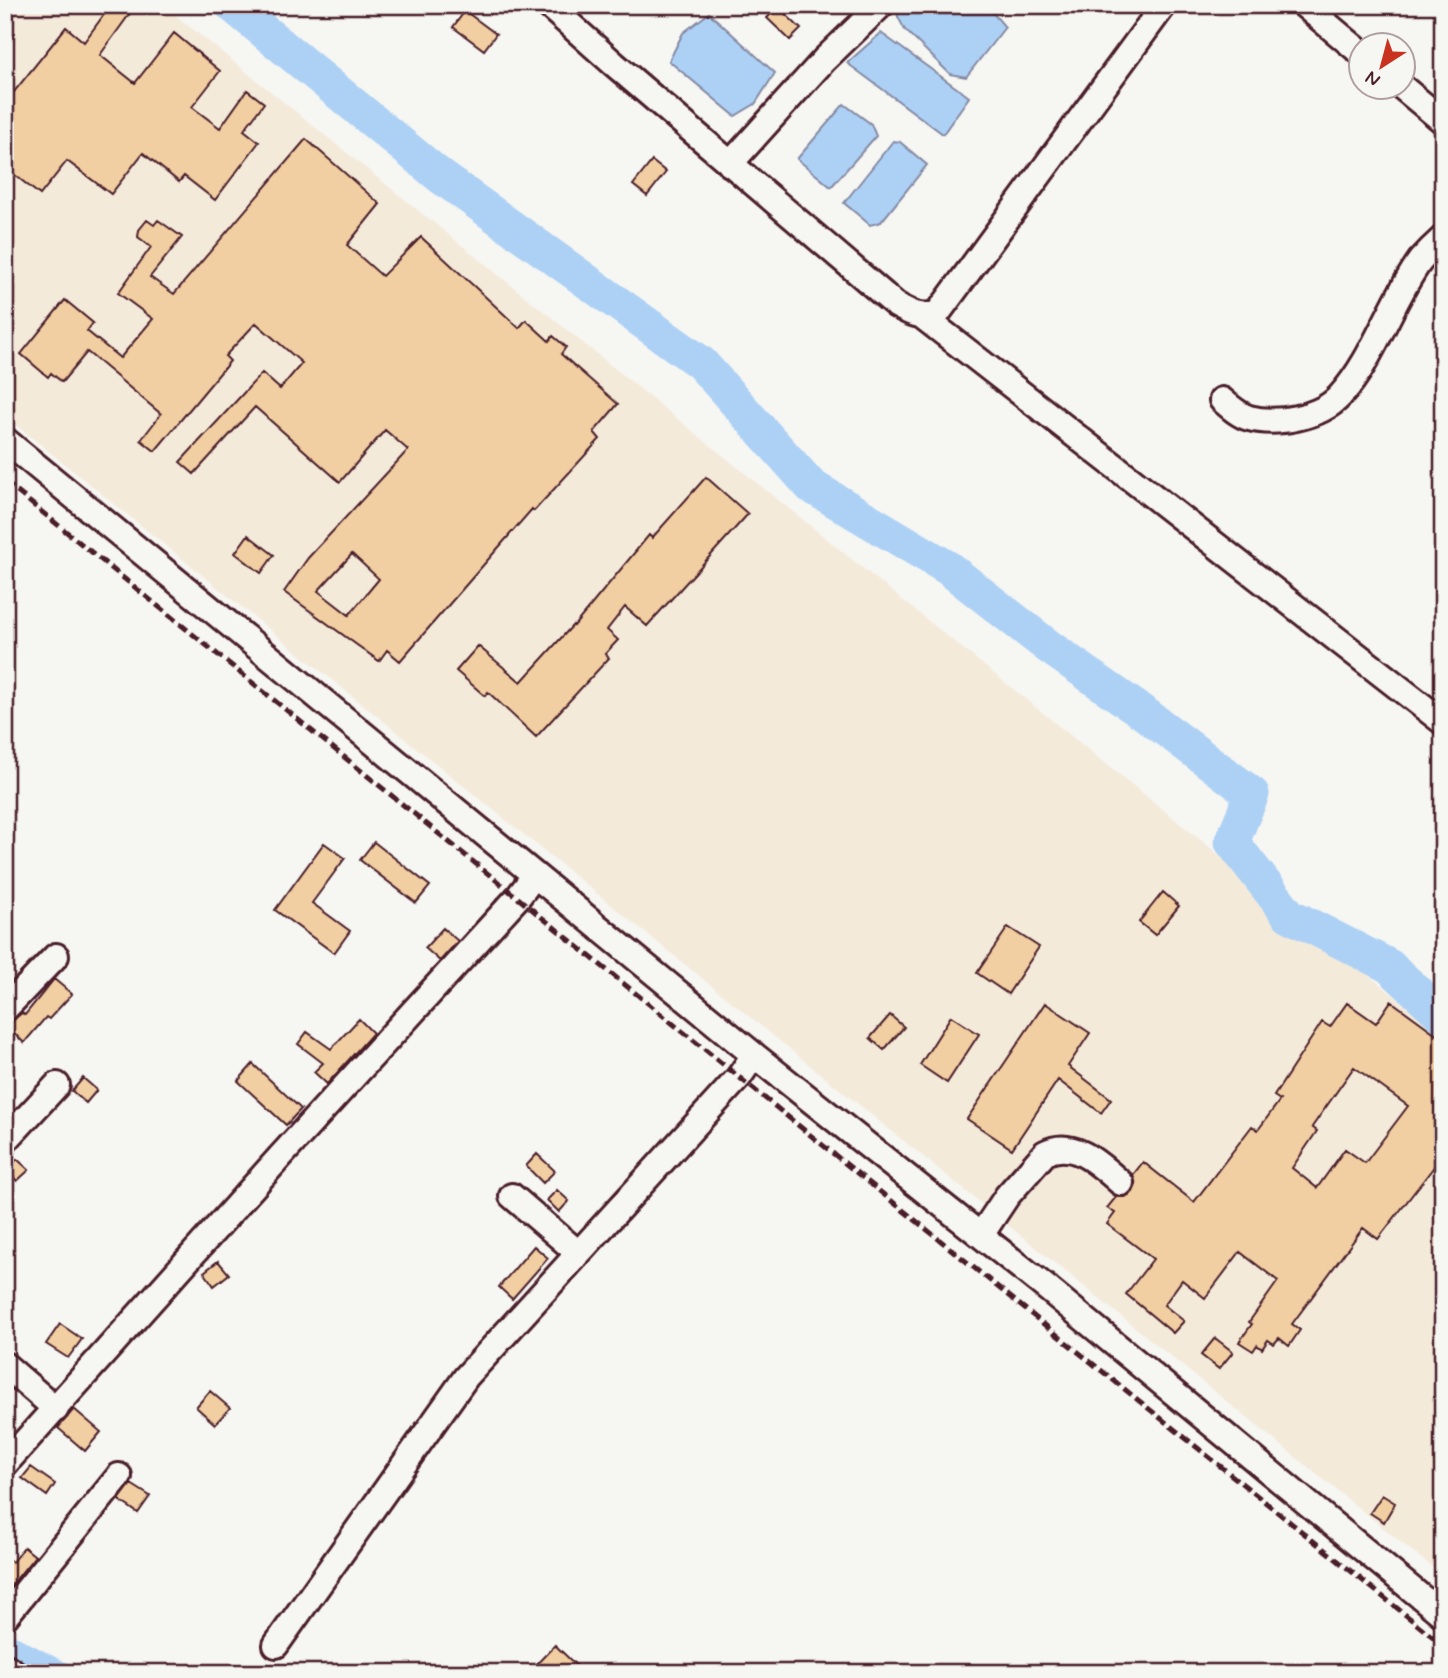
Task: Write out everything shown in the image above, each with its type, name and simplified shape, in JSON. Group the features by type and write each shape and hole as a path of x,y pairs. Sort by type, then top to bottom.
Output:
{"street":[{"path":"548,5 896,304 909,313 922,316 938,313 1164,5"},
{"path":"730,164 824,60 881,5"},
{"path":"1304,5 1346,40"},
{"path":"1416,99 1443,121"},
{"path":"1222,400 1251,418 1274,420 1296,418 1328,406 1340,396 1367,356 1420,262 1443,238"},
{"path":"922,316 1443,722"},
{"path":"5,440 754,1055 981,1235 1443,1615"},
{"path":"5,1464 535,875"},
{"path":"5,1009 56,956"},
{"path":"276,1644 466,1377 740,1077 754,1055"},
{"path":"5,1140 57,1086"},
{"path":"981,1235 1007,1196 1051,1149 1069,1147 1121,1184"},
{"path":"512,1196 578,1252"},
{"path":"5,1365 56,1409"},
{"path":"5,1617 118,1476"},
{"path":"5,1667 15,1673"}],"shaded area":[{"path":"5,5 163,5 1443,1035 1443,1576 5,416"}],"water":[{"path":"897,5 986,5 1005,27 966,77 950,74 905,30 898,17"},
{"path":"709,13 775,73 755,104 735,116 669,61 683,33"},
{"path":"881,33 969,97 943,134 847,63"},
{"path":"844,104 871,124 876,136 831,187 797,159"},
{"path":"893,141 900,142 927,165 881,222 870,225 844,203"}],"building":[{"path":"111,5 136,5 100,55 135,83 174,33 220,71 192,107 220,128 247,90 264,103 244,130 259,142 215,200 184,176 179,182 143,153 111,194 67,161 40,195 5,167 5,103 66,27 84,42"},
{"path":"778,7 801,29 790,40 767,18"},
{"path":"465,11 496,34 484,50 453,27"},
{"path":"306,139 380,204 347,245 382,276 421,237 519,328 526,320 549,341 553,336 566,347 561,354 618,404 594,432 600,439 534,511 532,509 400,661 387,650 379,661 284,592 308,558 408,450 385,430 340,482 255,407 194,474 180,462 262,373 280,389 302,363 256,323 225,356 230,361 155,451 141,440 161,414 87,352 62,382 51,373 48,377 21,354 65,300 93,323 87,331 120,358 153,319 118,293 151,247 138,237 139,230 147,220 154,225 158,220 182,237 150,277 174,294","holes":["352,554 379,579 349,615 318,591"]},
{"path":"652,161 666,172 647,196 633,185"},
{"path":"706,477 748,514 647,626 625,607 607,630 618,640 605,654 609,658 536,737 488,692 485,696 456,671 478,646 521,682 574,626 649,535 652,538"},
{"path":"248,535 274,555 261,573 235,553"},
{"path":"374,842 430,886 416,903 360,860"},
{"path":"324,843 345,858 312,903 350,931 334,953 275,910"},
{"path":"1163,892 1179,906 1155,935 1139,922"},
{"path":"1008,927 1039,947 1008,994 977,973"},
{"path":"443,928 458,941 440,961 425,948"},
{"path":"54,979 72,994 49,1019 46,1017 24,1043 6,1025 22,1013 25,1015"},
{"path":"1391,1001 1443,1039 1443,1155 1378,1239 1363,1228 1292,1324 1300,1330 1289,1346 1279,1338 1274,1344 1268,1340 1262,1349 1257,1345 1253,1351 1239,1342 1252,1324 1249,1322 1278,1281 1240,1252 1205,1298 1182,1280 1164,1305 1184,1321 1173,1333 1126,1294 1153,1259 1107,1224 1115,1213 1107,1208 1116,1197 1125,1197 1133,1192 1136,1185 1133,1175 1143,1162 1194,1202 1252,1126 1258,1130 1280,1100 1274,1096 1322,1022 1330,1027 1347,1003 1376,1023","holes":["1354,1067 1408,1106 1365,1163 1345,1149 1317,1188 1292,1168 1317,1131 1312,1127"]},
{"path":"1045,1003 1090,1033 1068,1066 1111,1099 1101,1113 1058,1080 1012,1149 967,1119"},
{"path":"890,1015 904,1027 884,1050 870,1038"},
{"path":"951,1016 979,1034 947,1083 920,1065"},
{"path":"359,1019 373,1033 327,1084 314,1072 323,1063 298,1044 307,1032 331,1049"},
{"path":"253,1064 301,1109 286,1125 238,1081"},
{"path":"83,1078 97,1090 86,1103 72,1091"},
{"path":"537,1154 555,1171 543,1183 526,1166"},
{"path":"17,1159 29,1170 17,1181 6,1170"},
{"path":"557,1190 569,1201 559,1212 547,1200"},
{"path":"534,1246 548,1258 512,1299 499,1287"},
{"path":"218,1261 229,1274 214,1286 204,1272"},
{"path":"60,1324 82,1339 68,1358 46,1344"},
{"path":"1215,1338 1233,1352 1219,1369 1201,1355"},
{"path":"210,1391 230,1408 215,1424 196,1407"},
{"path":"74,1409 101,1432 85,1451 58,1428"},
{"path":"31,1467 55,1484 47,1496 22,1478"},
{"path":"131,1484 150,1496 138,1513 119,1500"},
{"path":"1382,1495 1395,1503 1384,1522 1370,1513"},
{"path":"24,1547 35,1556 5,1593 5,1557 12,1562"},
{"path":"555,1645 584,1673 528,1673"}],"waterway":[{"path":"232,5 440,176 701,363 811,486 948,568 1049,647 1252,794 1232,842 1289,915 1389,966 1443,1016"},
{"path":"5,1641 65,1673"}],"railway":[{"path":"5,482 1443,1645"}]}
